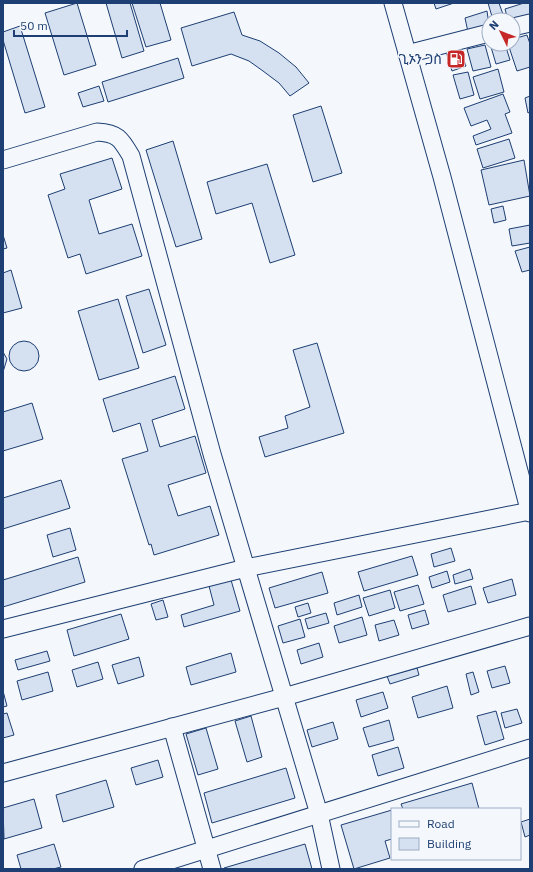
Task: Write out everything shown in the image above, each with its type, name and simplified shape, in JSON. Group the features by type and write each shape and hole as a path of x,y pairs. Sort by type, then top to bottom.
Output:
{"street":[{"path":"3,629 246,568 530,512 472,289 393,3"},
{"path":"407,54 481,35"},
{"path":"3,160 97,132 110,133 122,141 130,156 212,454 319,814 331,869"},
{"path":"3,773 284,697 530,626"},
{"path":"172,727 212,869"},
{"path":"143,869 205,848 530,748"}],"building":[{"path":"77,3 96,65 64,75 45,13"},
{"path":"106,3 130,3 144,51 122,58"},
{"path":"132,3 160,3 171,40 146,47"},
{"path":"434,3 454,3 436,9"},
{"path":"488,3 499,3 502,12 491,12"},
{"path":"524,3 530,3 530,15 521,17 521,12 506,12 505,9"},
{"path":"234,12 242,35 260,41 279,53 296,67 309,83 290,96 279,83 249,61 231,54 192,66 181,28"},
{"path":"481,13 481,28 468,32 465,18"},
{"path":"20,26 45,107 25,113 3,40 3,32"},
{"path":"527,35 530,44 530,67 517,71 511,52 521,52 521,37"},
{"path":"481,46 481,52 487,52 491,67 473,71 467,49"},
{"path":"460,48 466,66 452,71 446,52"},
{"path":"492,52 508,52 510,60 496,64"},
{"path":"178,58 184,78 108,102 102,82"},
{"path":"498,69 504,92 480,99 473,77"},
{"path":"468,72 474,95 460,99 453,75"},
{"path":"99,86 104,101 83,107 78,93"},
{"path":"503,94 510,112 505,114 512,133 476,145 473,136 491,129 487,120 471,126 464,108"},
{"path":"530,96 530,112 528,113 525,98"},
{"path":"321,106 342,173 313,182 293,115"},
{"path":"509,139 515,158 483,168 477,149"},
{"path":"173,141 202,239 176,247 146,150"},
{"path":"112,158 122,189 89,200 99,234 132,224 142,256 86,274 80,254 68,258 48,195 65,189 60,174"},
{"path":"524,160 530,196 489,205 481,170"},
{"path":"267,164 295,255 270,263 252,203 216,214 207,182"},
{"path":"503,206 506,220 494,223 491,209"},
{"path":"530,225 530,243 512,246 509,229"},
{"path":"3,235 7,248 3,249"},
{"path":"530,247 530,270 522,272 515,251"},
{"path":"11,270 22,308 3,313 3,273"},
{"path":"149,289 166,345 143,353 126,296"},
{"path":"118,299 139,368 99,380 78,311"},
{"path":"24,341 30,342 38,350 38,362 30,370 24,371 18,370 10,362 9,356 10,350 18,342"},
{"path":"317,343 344,433 265,457 259,437 288,428 285,416 310,407 293,350"},
{"path":"3,352 7,359 3,372"},
{"path":"175,376 185,409 152,420 160,447 195,436 206,473 168,485 178,516 210,506 219,535 154,555 151,544 149,545 122,459 148,451 140,423 113,432 103,399"},
{"path":"32,403 43,439 3,451 3,412"},
{"path":"61,480 70,508 3,529 3,498"},
{"path":"70,528 76,550 53,557 47,535"},
{"path":"451,548 455,561 434,567 431,554"},
{"path":"412,556 418,575 364,591 358,572"},
{"path":"78,557 85,582 3,607 3,580"},
{"path":"470,569 473,579 455,584 453,575"},
{"path":"447,571 450,582 432,588 429,577"},
{"path":"322,572 328,593 275,608 269,588"},
{"path":"512,579 516,595 488,603 483,588"},
{"path":"231,580 240,611 184,627 181,615 214,605 209,586"},
{"path":"418,585 424,604 400,611 394,592"},
{"path":"471,586 476,604 448,612 443,595"},
{"path":"390,590 395,608 369,616 363,598"},
{"path":"359,595 362,607 337,615 334,603"},
{"path":"163,600 168,617 156,620 151,604"},
{"path":"308,603 311,613 298,617 295,607"},
{"path":"425,610 429,624 412,629 408,615"},
{"path":"326,613 329,623 308,629 305,619"},
{"path":"121,614 129,639 74,656 67,630"},
{"path":"362,617 367,635 339,643 334,626"},
{"path":"300,619 305,637 283,643 278,626"},
{"path":"394,620 399,635 379,641 375,625"},
{"path":"319,643 323,657 301,664 297,650"},
{"path":"47,651 50,661 18,670 15,660"},
{"path":"231,653 236,672 191,685 186,667"},
{"path":"139,657 144,676 118,684 112,665"},
{"path":"98,662 103,679 77,687 72,670"},
{"path":"505,666 510,683 492,688 487,671"},
{"path":"417,668 419,675 390,684 387,676"},
{"path":"48,672 53,691 22,700 17,681"},
{"path":"473,672 479,692 471,695 466,674"},
{"path":"447,686 453,708 418,718 412,697"},
{"path":"3,691 7,706 3,707"},
{"path":"383,692 388,708 361,717 356,700"},
{"path":"517,709 522,723 505,728 501,713"},
{"path":"496,711 504,739 485,745 477,716"},
{"path":"7,713 14,735 3,738 3,714"},
{"path":"251,716 262,757 247,762 235,721"},
{"path":"389,720 394,740 369,747 363,728"},
{"path":"333,722 338,739 312,747 307,730"},
{"path":"206,728 218,769 198,775 186,734"},
{"path":"398,747 404,768 378,776 372,755"},
{"path":"158,760 163,777 136,785 131,768"},
{"path":"286,768 295,798 212,823 204,793"},
{"path":"106,780 114,807 63,822 56,795"},
{"path":"472,783 479,808 403,808 401,804"},
{"path":"34,799 42,828 4,839 3,808"},
{"path":"391,810 391,839 385,841 390,858 354,869 341,825"},
{"path":"530,819 530,835 525,837 521,822"},
{"path":"54,844 61,867 53,869 21,869 17,855"},
{"path":"305,844 312,869 224,868"}],"place":[{"name":"ጊኦን ጋስ","path":"456,59"}]}
